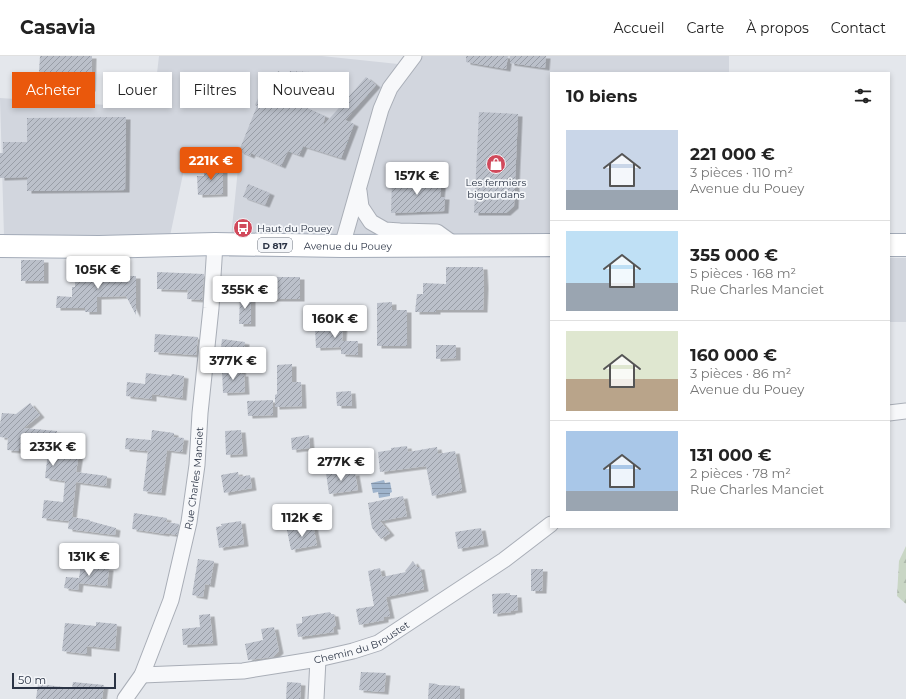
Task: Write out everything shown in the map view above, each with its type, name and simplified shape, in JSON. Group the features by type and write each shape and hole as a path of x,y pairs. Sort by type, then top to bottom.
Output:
{"main road":[{"name":"Avenue du Pouey","path":"0,246 99,247 215,244 342,246 550,244"},
{"path":"890,245 906,245"}],"street":[{"path":"342,246 381,109 390,88 414,56"},
{"path":"359,188 361,207 371,222 385,230 400,232 437,232 455,245"},
{"name":"Rue Charles Manciet","path":"125,699 142,676 171,600 189,522 197,465 200,413 211,308 215,244"},
{"path":"890,413 906,411"},
{"name":"Chemin du Broustet","path":"142,676 242,671 318,659 353,651 378,643 504,560 550,525"},
{"path":"316,699 318,659"}],"shaded area":[{"path":"159,56 322,56 398,64 405,56 729,56 729,72 550,72 550,258 229,257 239,159 187,155 170,236 4,236 0,98 12,99 12,108 95,108 95,104 103,105 103,108 172,108 172,72 157,72"},
{"path":"890,258 906,258 906,322 890,322"}],"green space":[{"path":"906,546 906,604 897,596 899,561"}],"water":[{"path":"384,480 385,483 390,482 392,492 390,493 390,496 379,498 378,492 373,493 371,483"}],"building":[{"path":"40,56 92,56 92,72 39,72"},
{"path":"466,56 508,56 506,69 466,62"},
{"path":"510,56 546,56 545,68 510,63"},
{"path":"290,71 311,72 290,72"},
{"path":"366,77 376,85 345,120 354,124 341,158 303,146 299,155 288,151 281,166 251,153 250,156 239,151 257,106 255,105 258,98 258,108 307,108 325,116 323,126 339,108 349,108 349,96"},
{"name":"Les fermiers bigourdans","path":"479,112 518,114 514,206 506,213 474,213"},
{"path":"126,117 125,190 27,191 27,177 0,178 0,153 3,153 3,142 27,142 27,118"},
{"path":"204,165 223,165 223,194 198,195 197,176 204,176"},
{"path":"442,179 440,197 445,197 444,211 391,213 392,180"},
{"path":"248,184 270,193 265,205 243,197"},
{"path":"21,260 44,260 44,281 21,281"},
{"path":"446,267 483,267 483,310 436,310 436,312 415,312 417,294 423,294 423,283 446,284"},
{"path":"75,268 95,269 95,276 136,276 136,315 126,296 97,297 97,312 85,312 85,308 56,308 57,296 72,297 72,287 75,287"},
{"path":"157,272 204,274 202,300 187,299 188,290 157,289"},
{"path":"228,276 248,276 248,295 228,295"},
{"path":"270,277 300,277 300,299 270,299"},
{"path":"240,295 251,295 251,324 239,324"},
{"path":"392,302 392,310 407,310 407,346 377,346 377,303"},
{"path":"328,322 343,322 342,341 358,341 358,355 341,354 341,347 316,348 315,328 328,327"},
{"path":"155,334 198,337 196,355 154,352"},
{"path":"222,339 245,342 243,358 220,356"},
{"path":"436,345 456,345 456,358 436,359"},
{"path":"292,364 292,382 301,382 302,406 275,407 275,395 277,394 277,365"},
{"path":"242,367 241,374 244,374 245,392 223,393 222,370"},
{"path":"146,373 184,376 182,398 152,394 152,399 126,396 127,382 145,384"},
{"path":"351,391 352,406 337,406 336,392"},
{"path":"273,400 273,415 248,416 247,401"},
{"path":"30,403 40,415 24,428 57,431 54,451 79,454 76,472 107,476 106,486 76,482 72,517 90,520 116,528 115,535 68,529 69,521 42,518 44,500 63,502 65,481 45,478 48,452 19,448 19,451 7,450 8,438 0,437 2,413 16,414"},
{"path":"152,430 174,433 174,437 184,438 182,452 167,450 161,493 143,491 148,451 125,449 126,438 151,440"},
{"path":"241,430 243,454 226,455 225,431"},
{"path":"309,435 310,448 292,450 291,438"},
{"path":"407,446 408,452 437,447 438,454 455,451 462,490 432,496 426,466 380,472 378,452 391,450 391,448"},
{"path":"341,470 341,475 355,473 358,490 329,494 326,473"},
{"path":"238,472 239,477 250,475 252,488 224,493 221,475"},
{"path":"403,496 407,516 380,521 390,533 381,539 372,528 368,503"},
{"path":"134,513 167,518 166,522 179,524 177,535 132,529"},
{"path":"241,521 244,544 219,548 216,527 222,526 221,524"},
{"path":"313,525 317,545 291,550 287,530"},
{"path":"481,528 484,544 458,549 455,532"},
{"path":"198,559 214,561 210,585 205,584 203,597 192,595"},
{"path":"413,561 417,567 420,567 424,589 386,597 390,616 384,617 384,620 359,625 356,609 374,606 368,571 380,568 382,577 406,572 405,571"},
{"path":"81,565 109,568 107,586 79,583 78,590 64,588 66,577 79,578"},
{"path":"531,569 543,569 542,591 531,591"},
{"path":"510,593 510,595 517,595 518,610 493,614 492,594"},
{"path":"330,612 331,614 334,614 336,627 333,627 334,632 298,637 296,624 302,623 302,617"},
{"path":"210,614 213,643 183,645 182,629 200,627 199,615"},
{"path":"96,622 117,624 115,649 87,646 87,654 62,651 65,623 96,626"},
{"path":"274,627 279,651 273,657 248,660 245,644 263,640 261,629"},
{"path":"361,672 386,673 384,692 359,690"},
{"path":"73,682 104,685 102,699 36,699 38,684 72,688"},
{"path":"287,682 301,683 300,699 286,699"},
{"path":"429,683 460,686 460,699 428,699"}],"place":[{"name":"Les fermiers bigourdans","path":"496,164"},
{"name":"Haut du Pouey","path":"243,228"}]}
